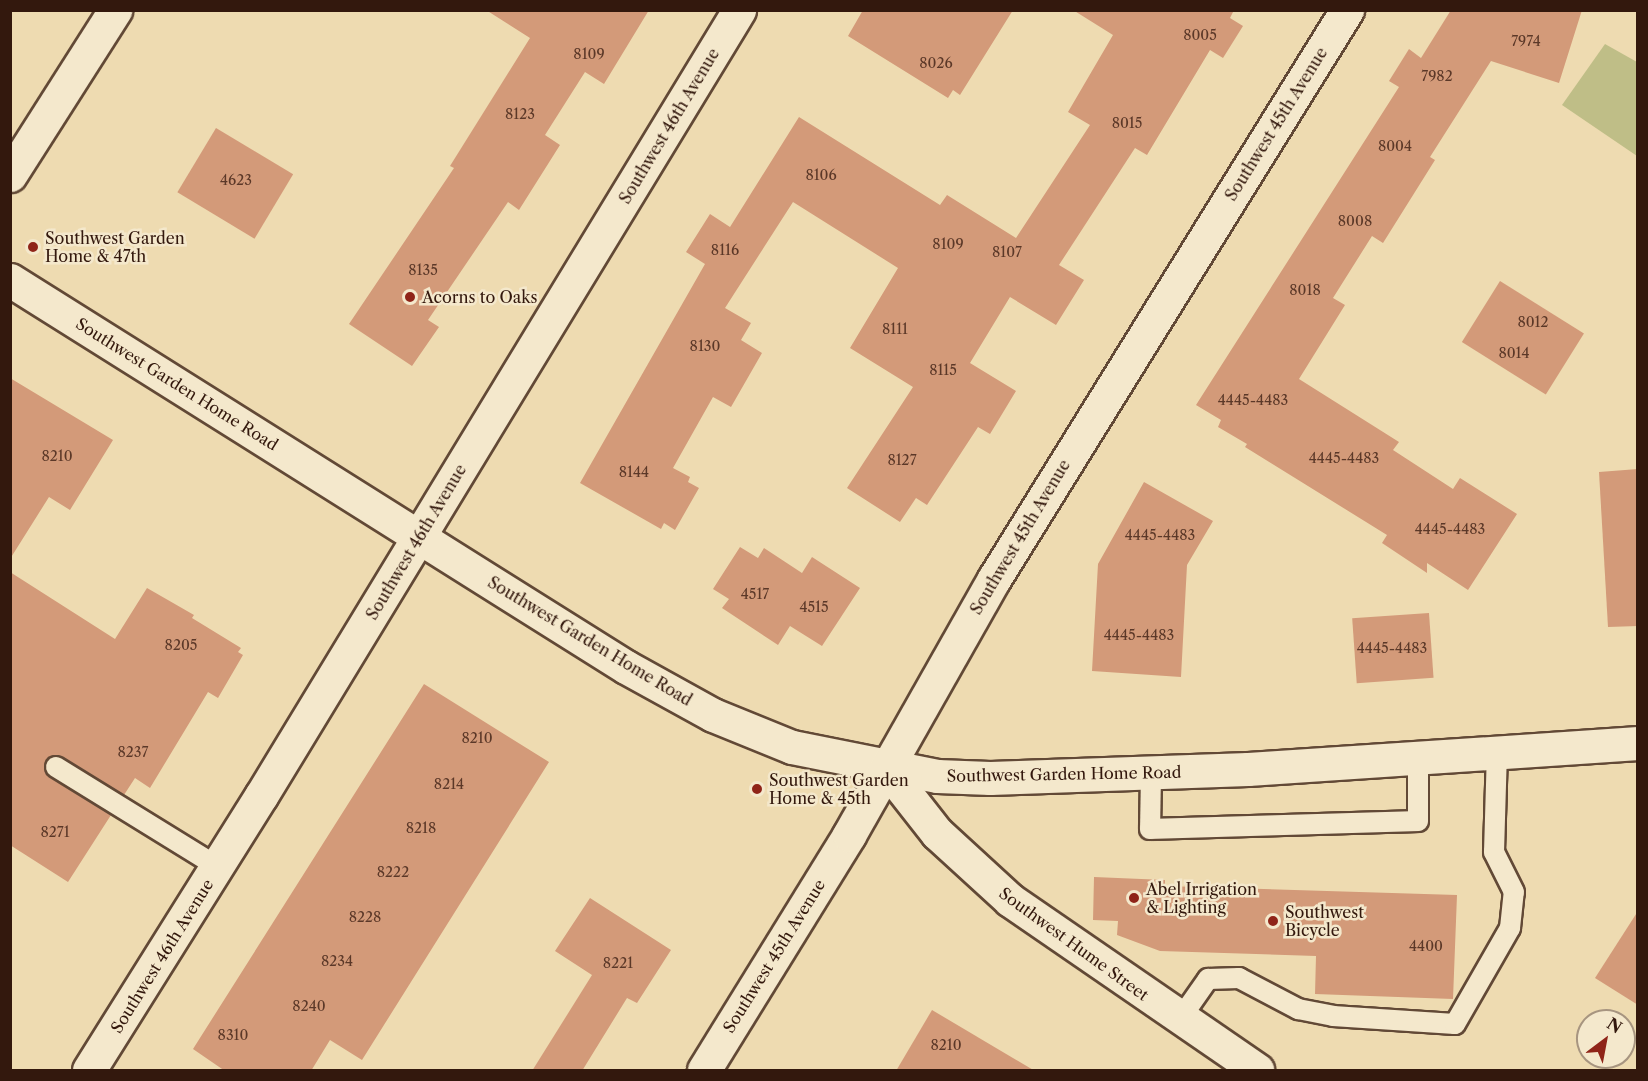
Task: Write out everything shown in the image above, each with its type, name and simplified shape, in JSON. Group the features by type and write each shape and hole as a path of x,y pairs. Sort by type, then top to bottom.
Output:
{"street":[{"path":"10,175 115,10"},
{"name":"Southwest 46th Avenue","path":"89,1071 218,867 739,10"},
{"name":"Southwest 45th Avenue","path":"704,1071 886,768 994,579 1347,10"},
{"name":"Southwest Garden Home Road","path":"10,280 626,667 713,715 792,747 936,777 990,778 1152,774 1638,743"},
{"name":"Southwest Hume Street","path":"886,768 937,833 1002,894 1070,945 1257,1071"}],"lane":[{"path":"1180,1019 1208,980 1239,978 1298,1009 1324,1014 1455,1024 1510,928 1514,892 1494,852 1497,752"},
{"path":"1152,774 1150,829 1418,821 1418,758"},
{"path":"56,766 218,867"}],"shaded area":[{"path":"1605,44 1637,62 1637,156 1562,105"}],"building":[{"path":"486,10 649,10 604,84 585,72 545,135 560,145 519,210 508,202 428,320 439,327 412,366 349,324 454,168 450,166 530,38"},
{"path":"863,10 1013,10 960,95 953,90 948,98 848,36"},
{"path":"1073,10 1234,10 1230,18 1243,26 1223,58 1210,50 1147,155 1135,148 1059,265 1084,280 1056,325 1010,297 970,363 1016,391 990,434 978,427 927,505 916,498 900,522 847,488 913,387 850,348 898,268 793,202 725,308 751,323 741,340 762,353 731,407 713,397 673,468 690,477 688,482 699,488 675,530 664,523 661,529 580,483 705,264 686,252 710,214 730,227 799,117 940,205 947,195 1016,238 1090,125 1068,112 1113,35"},
{"path":"1451,10 1582,10 1559,83 1491,61 1430,157 1435,160 1383,243 1372,236 1333,298 1345,305 1299,379 1399,442 1393,450 1453,489 1460,478 1517,514 1468,590 1427,563 1427,573 1382,543 1387,535 1245,447 1247,444 1218,427 1221,420 1196,405 1399,87 1389,81 1409,49 1421,58"},
{"path":"216,128 293,174 255,239 177,192"},
{"path":"1500,281 1584,333 1546,395 1462,342"},
{"path":"10,378 113,440 70,510 49,497 10,559"},
{"path":"1638,469 1638,626 1608,627 1599,472"},
{"path":"1144,482 1213,521 1187,565 1181,677 1092,671 1098,564"},
{"path":"740,547 758,558 764,548 802,573 812,557 860,588 822,646 790,626 778,645 722,608 729,599 713,589"},
{"path":"10,572 115,639 147,588 194,615 192,618 241,648 238,652 243,655 218,698 208,692 150,788 135,778 124,795 62,757 56,755 46,760 44,767 49,777 111,815 68,882 10,845"},
{"path":"1429,613 1434,678 1357,683 1352,618"},
{"path":"424,684 549,762 362,1060 330,1040 311,1071 225,1071 193,1049"},
{"path":"1094,877 1165,880 1165,886 1457,895 1453,999 1315,994 1316,956 1160,951 1117,935 1118,921 1093,920"},
{"path":"590,898 671,950 637,1003 627,998 582,1071 532,1071 592,975 555,951"},
{"path":"1638,911 1638,1005 1595,978"},
{"path":"932,1010 1035,1071 896,1071"}],"place":[{"name":"Southwest Garden Home & 47th","path":"33,247"},
{"name":"Acorns to Oaks","path":"410,297"},
{"name":"Southwest Garden Home & 45th","path":"757,789"},
{"name":"Abel Irrigation & Lighting","path":"1134,898"},
{"name":"Southwest Bicycle","path":"1273,921"}]}
